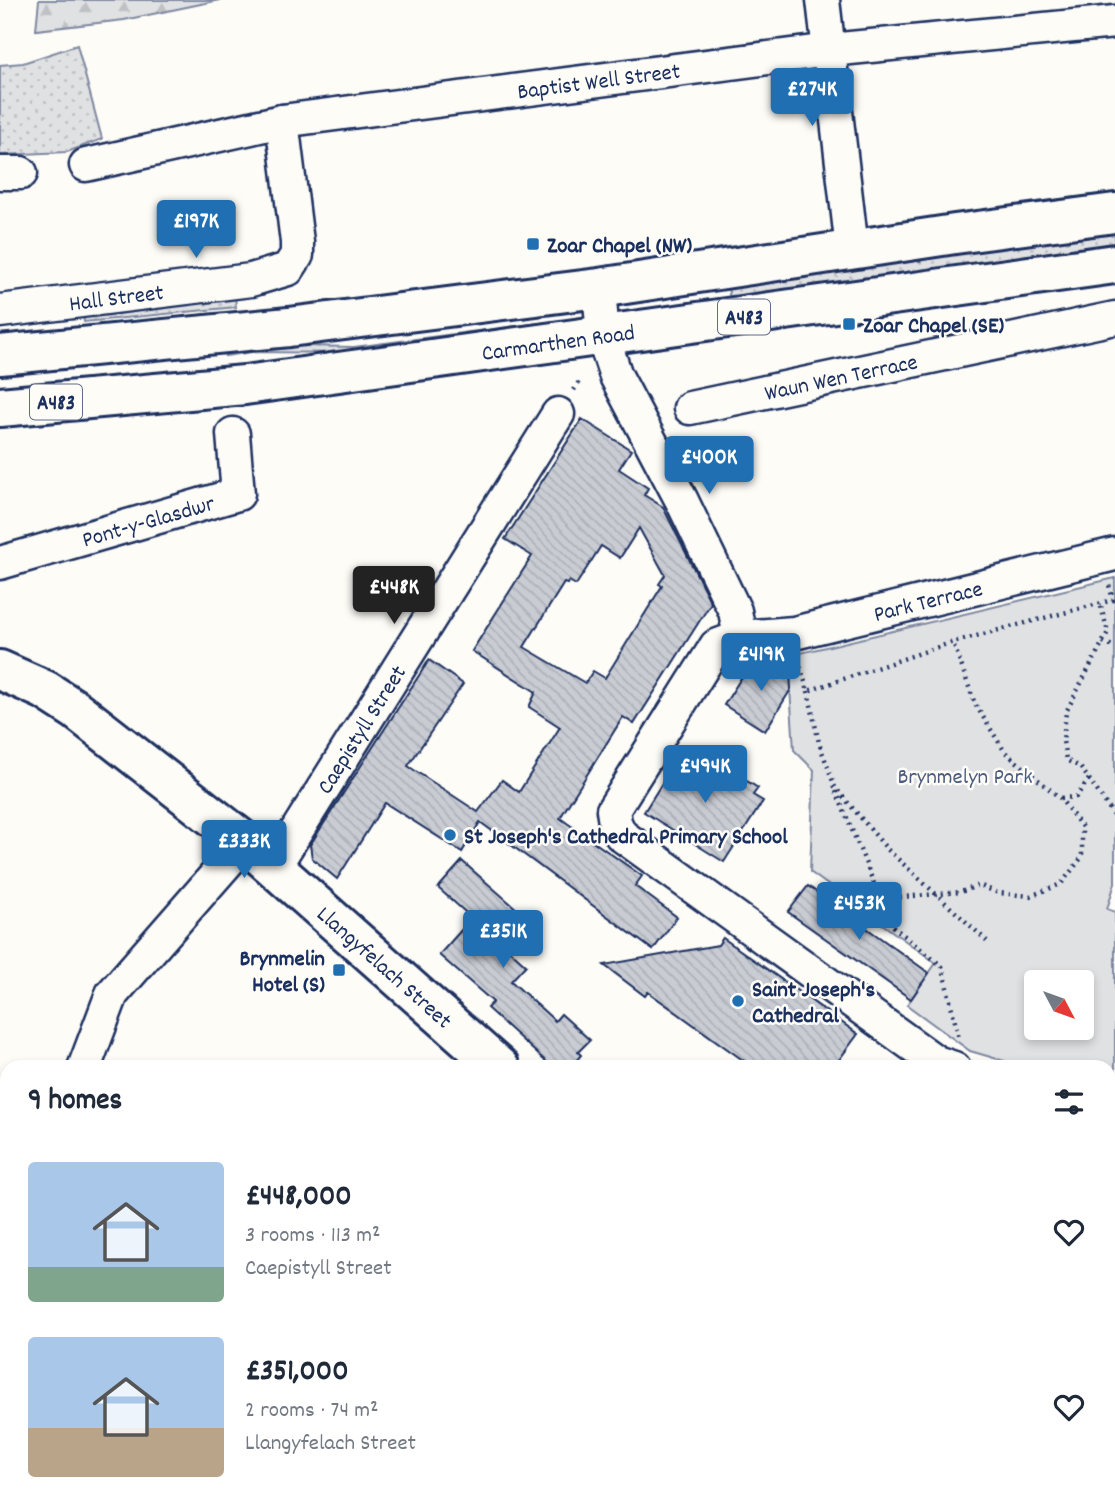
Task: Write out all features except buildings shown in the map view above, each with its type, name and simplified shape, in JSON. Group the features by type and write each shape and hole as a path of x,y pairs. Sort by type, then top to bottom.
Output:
{"main road":[{"name":"Carmarthen Road","path":"0,355 289,327 599,288 852,249 1115,213"},
{"name":"Carmarthen Road","path":"0,407 245,386 1115,264"},
{"name":"A483","path":"0,382 240,360 373,367"},
{"name":"Llangyfelach Street","path":"0,670 46,690 76,710 245,842 491,1060"}],"street":[{"path":"823,0 852,249"},
{"name":"Baptist Well Street","path":"86,166 282,121 830,50 1115,22"},
{"name":"Hall Street","path":"0,311 251,280 288,270 297,255 297,242 282,121"},
{"path":"599,288 603,337 616,376 682,501 735,611 740,637 716,646 613,810 614,823 621,835 943,1060"},
{"name":"Waun Wen Terrace","path":"690,408 1115,318"},
{"path":"0,394 69,390 113,397"},
{"name":"Caepistyll Street","path":"274,867 558,414"},
{"name":"Pont-y-Glasdwr","path":"0,563 238,494 233,434"},
{"name":"Park Terrace","path":"740,637 794,633 1112,566"},
{"path":"88,1060 112,994 245,842"}],"path":[{"path":"808,691 953,642 1113,600 1112,566"},
{"path":"1100,603 1108,632 1066,712 1063,741 1066,760 1080,767 1115,817"},
{"path":"879,899 961,892 979,886 998,894 1030,897 1061,884 1082,857 1082,827 1060,798 1005,752 975,705 953,642"},
{"path":"1103,642 1115,647"},
{"path":"796,653 808,691 819,743 891,925 942,966 946,1060"},
{"path":"1060,798 1076,797 1089,779"},
{"path":"835,787 887,849 987,941"}],"green space":[{"path":"39,0 220,0 124,20 36,30"},
{"path":"77,45 102,139 67,152 0,155 0,65 23,63"},
{"path":"1115,226 1115,249 731,304 727,282"},
{"path":"235,296 236,307 84,322 83,312"},
{"path":"547,322 548,329 355,353 252,352 225,356 224,348 252,345 354,347"},
{"name":"Brynmelyn Park","path":"1115,578 1115,883 1107,909 1115,912 1115,1060 1001,1060 970,1051 907,1005 936,963 810,872 814,770 794,750 788,656"}],"place":[{"name":"Zoar Chapel (NW)","path":"533,244"},
{"name":"Zoar Chapel (SE)","path":"849,324"},
{"name":"St Joseph's Cathedral Primary School","path":"450,835"},
{"name":"Brynmelin Hotel (S)","path":"339,970"},
{"name":"Saint Joseph's Cathedral","path":"738,1001"}]}
